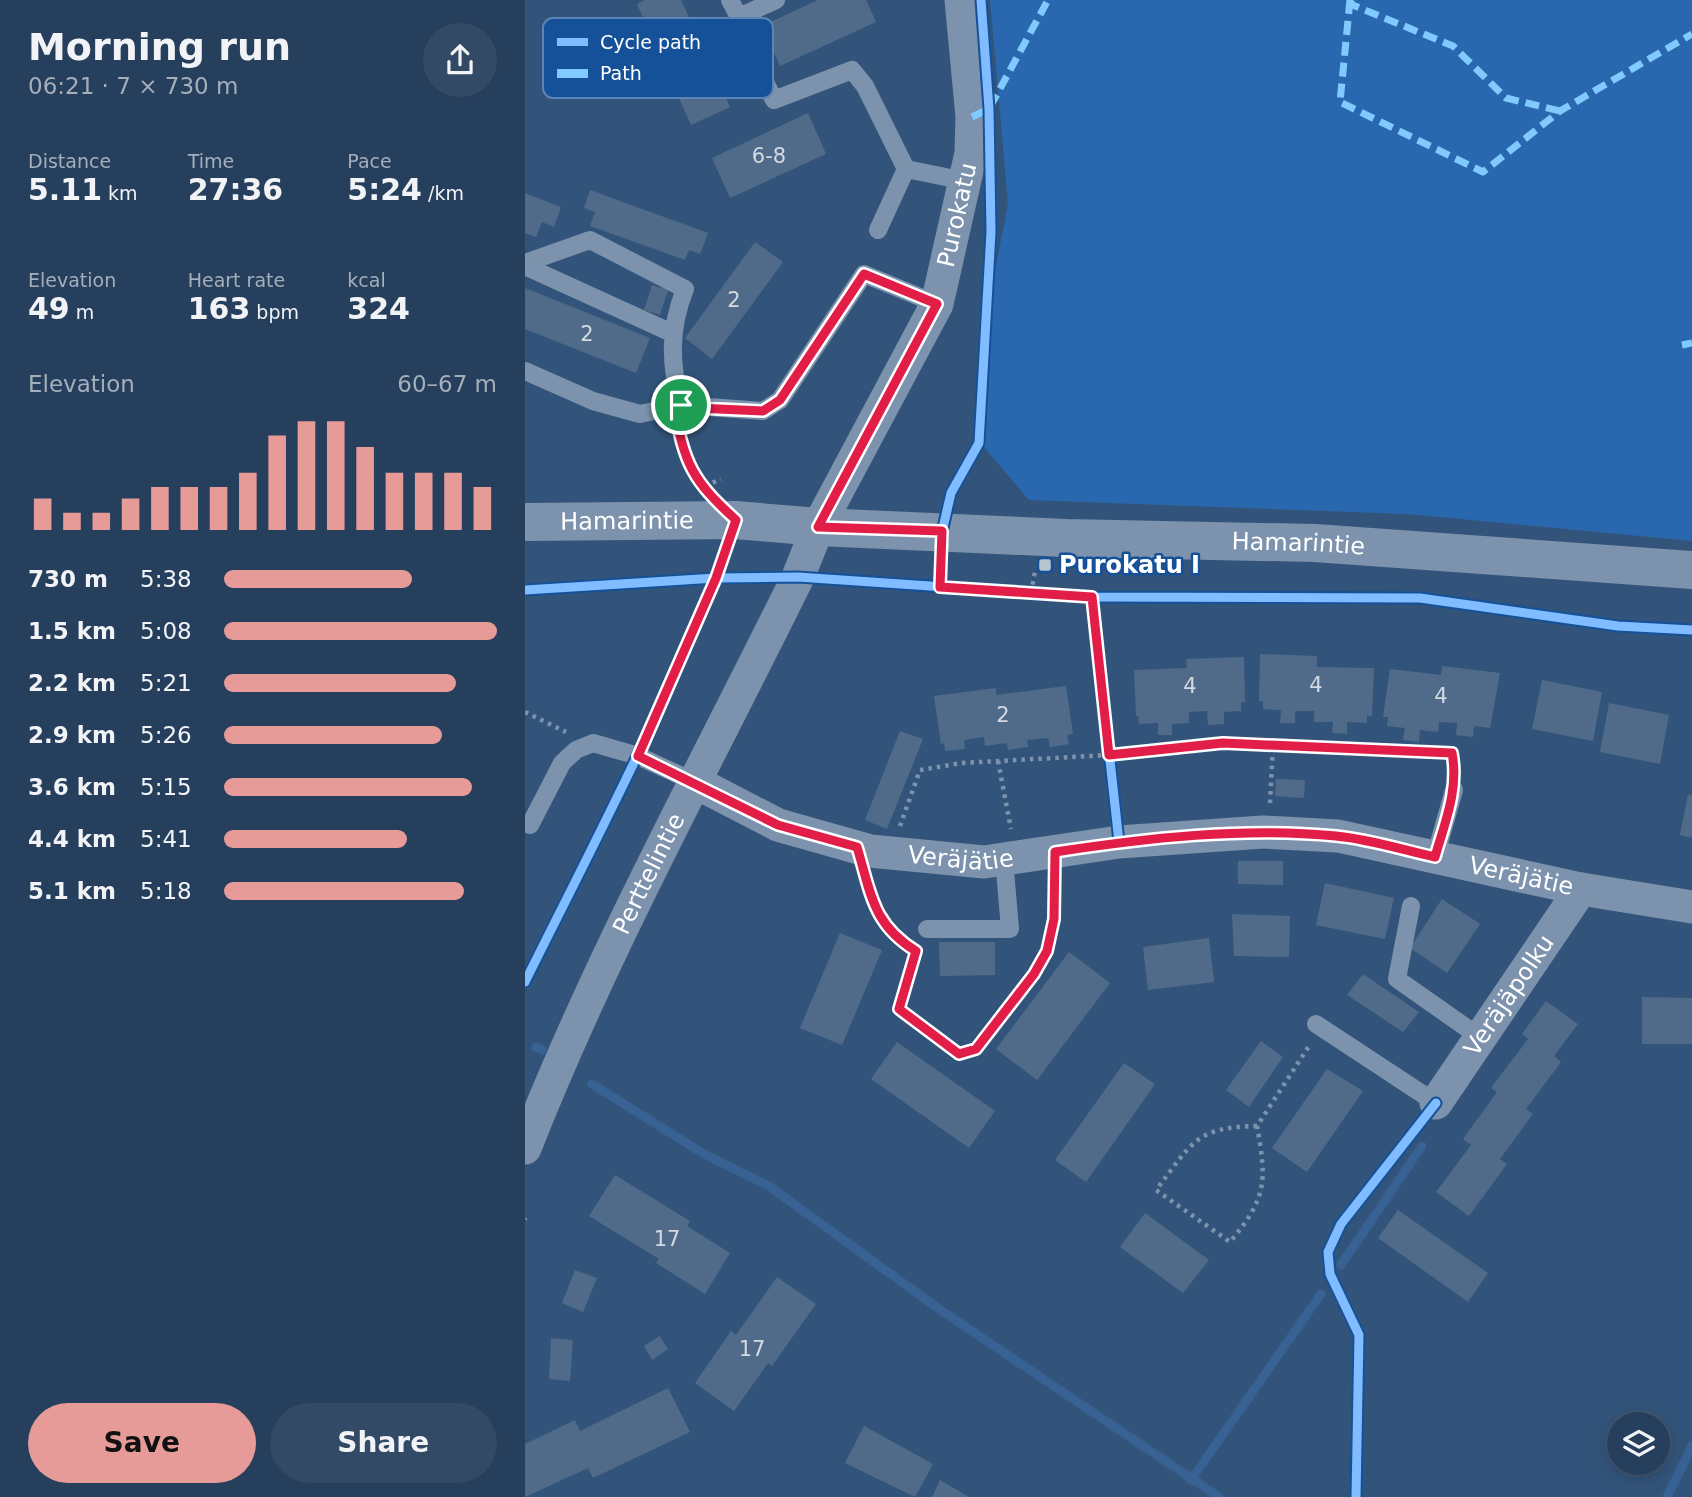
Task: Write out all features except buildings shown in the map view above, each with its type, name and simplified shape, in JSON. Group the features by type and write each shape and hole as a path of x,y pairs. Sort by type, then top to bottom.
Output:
{"street":[{"name":"Purokatu","path":"818,527 937,304 971,152 972,117 961,0"},
{"name":"Hamarintie","path":"525,522 736,520 818,527 1066,538 1315,543 1692,570"},
{"name":"Perttelintie","path":"525,1149 550,1086 629,914 798,577 818,527"},
{"name":"Veräjätie","path":"697,783 778,825 857,847 984,862 1119,842 1268,833 1338,836 1581,889 1692,907"},
{"name":"Veräjäpolku","path":"1436,1103 1581,889"}],"lane":[{"path":"730,0 739,17 776,0"},
{"path":"773,98 774,100 852,71 865,86 906,169"},
{"path":"906,169 965,181"},
{"path":"878,230 906,169"},
{"path":"525,265 590,240 685,289 675,314 672,360 681,405"},
{"path":"525,265 673,333"},
{"path":"525,371 593,401 640,414 681,405 763,411 780,400 864,274 937,304"},
{"path":"530,825 562,762 576,750 593,743 638,756 697,783"},
{"path":"1435,857 1454,790"},
{"path":"927,929 1010,929 1010,858"},
{"path":"1411,906 1398,979 1481,1038"},
{"path":"1318,1026 1436,1103"}],"path":[{"path":"697,478 702,488 736,520"},
{"path":"702,488 721,479"},
{"path":"1031,593 1033,572 1045,565"},
{"path":"1018,592 1043,594"},
{"path":"525,712 570,734 576,750"},
{"path":"1108,741 1111,767"},
{"path":"897,834 920,770 1223,743 1452,753 1454,790"},
{"path":"1268,833 1273,745"},
{"path":"998,761 1010,858"},
{"path":"857,847 879,918 895,938 916,951 899,1009 959,1054 976,1049 1034,974 1047,951 1054,919 1055,852"},
{"path":"1257,1126 1224,1127 1194,1140 1156,1190 1230,1241 1248,1221 1263,1190 1263,1158 1257,1126 1318,1026"}],"shaded area":[{"path":"990,0 1692,0 1692,541 1408,514 1029,500 978,440 986,317 1008,204"}],"waterway":[{"path":"536,1047 542,1050"},
{"path":"592,1084 704,1154 769,1186 939,1309 1219,1497"},
{"path":"1341,1265 1422,1146"},
{"path":"1191,1480 1321,1294"},
{"path":"1667,1497 1692,1446"}],"marked path":[{"path":"972,117 989,109 1048,0"},
{"path":"1350,0 1340,102 1483,172 1560,111 1692,34"},
{"path":"1352,0 1350,4 1453,46 1506,98 1560,111"},
{"path":"1682,345 1692,343"}],"cycle path":[{"path":"940,587 942,532 951,493 979,443 991,232 989,109 981,0"},
{"path":"525,982 665,697 736,520 709,494 693,470 682,444 674,407"},
{"path":"525,590 716,578 798,577 1092,597 1420,598 1618,626 1692,630"},
{"path":"1092,597 1119,842"},
{"path":"1356,1497 1359,1335 1330,1274 1328,1252 1341,1224 1436,1103"}],"place":[{"name":"Purokatu I","path":"1045,565"}],"route":[{"path":"864,274 937,304 818,527 942,531 940,587 1092,597 1109,755 1223,743 1452,753 1454,790 1435,857 1338,836 1263,832 1119,842 1055,852 1054,919 1047,951 1034,974 976,1049 959,1054 899,1009 916,951 895,938 879,918 857,847 778,825 638,756 716,578 736,520 702,488 681,447 674,407 681,405 763,411 780,400 864,274"}]}
